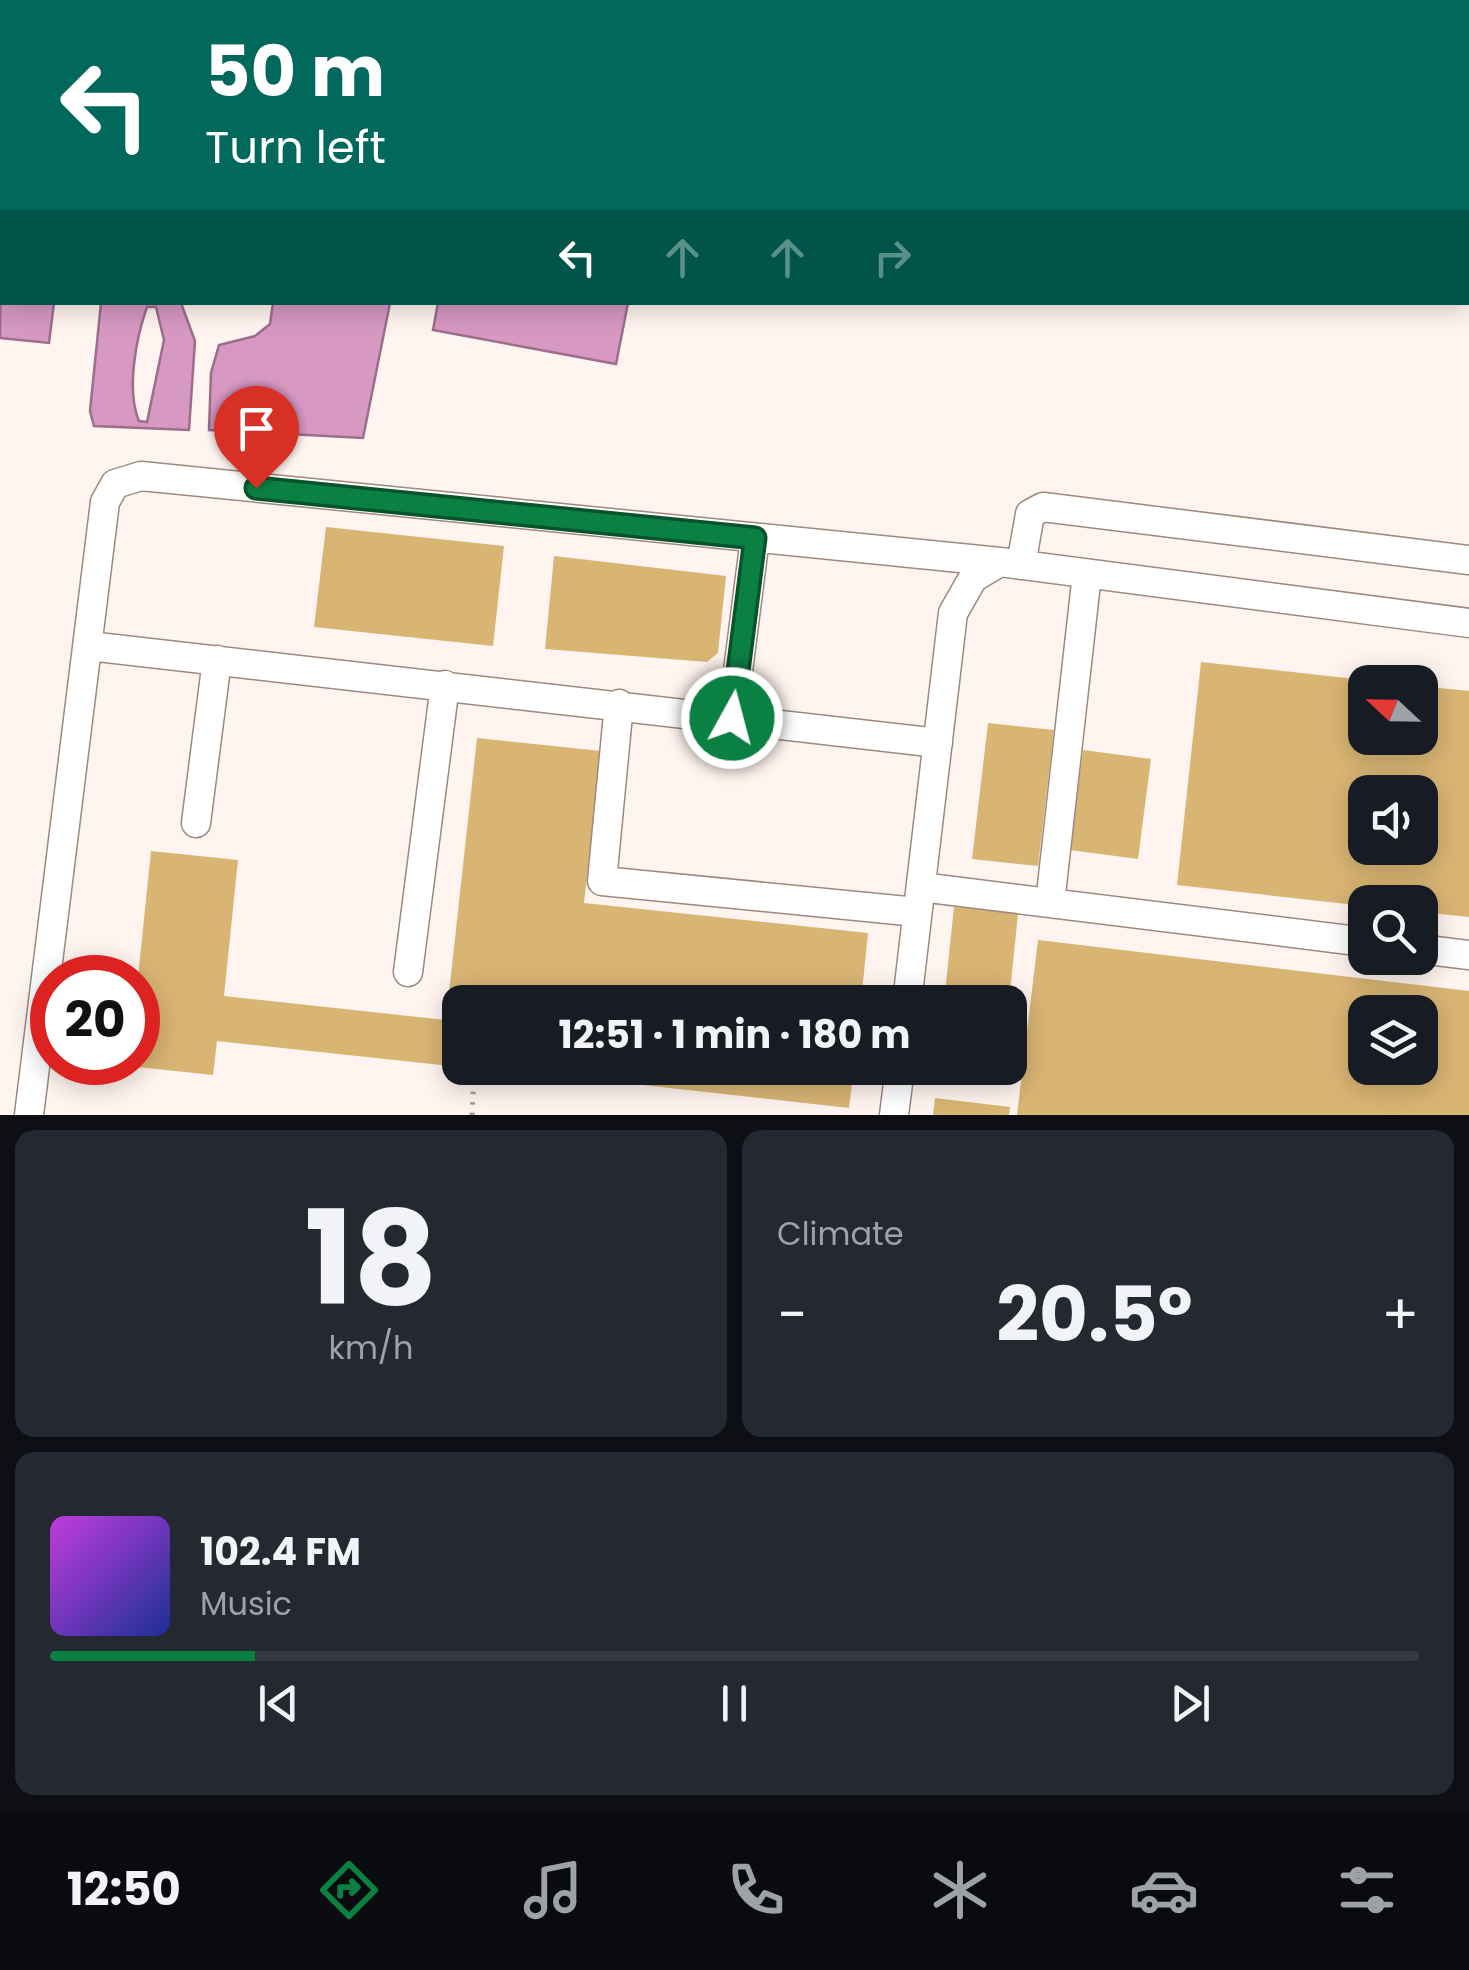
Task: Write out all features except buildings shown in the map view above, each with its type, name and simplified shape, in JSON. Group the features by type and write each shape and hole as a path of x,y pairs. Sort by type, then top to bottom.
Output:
{"lane":[{"path":"28,1115 106,502 115,484 140,476 1011,563 1469,623"},
{"path":"909,985 953,613 973,578 1011,563 1030,514 1044,507 1469,560"},
{"path":"732,718 755,538"},
{"path":"1050,902 1087,574"},
{"path":"89,646 938,743"},
{"path":"196,823 216,660"},
{"path":"408,972 445,685"},
{"path":"619,704 602,881 919,899 1050,902 1348,940"},
{"path":"1438,951 1469,955"},
{"path":"894,1115 898,1085"}],"path":[{"path":"472,1115 473,1085"}],"shaded area":[{"path":"0,305 54,305 49,343 0,338"},
{"path":"101,305 182,305 195,341 189,430 94,426 90,411","holes":["147,307 156,307 164,340 147,422 139,421 133,394 134,364"]},
{"path":"273,305 390,305 363,438 209,430 211,373 219,345 255,336 270,324"},
{"path":"437,305 628,305 616,364 433,330"}],"route":[{"path":"256,488 755,538 732,718"}]}
